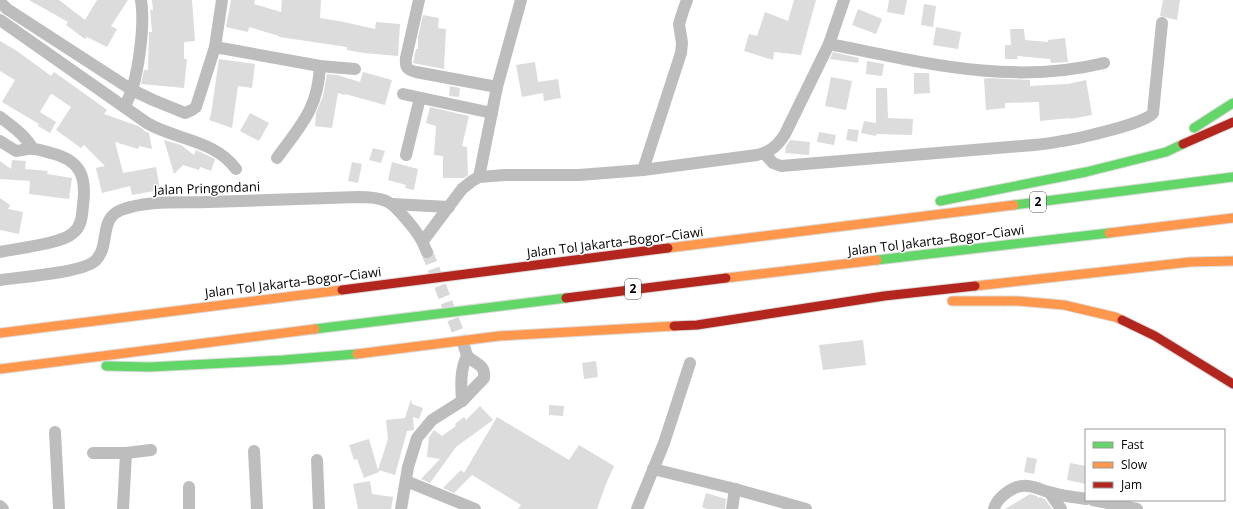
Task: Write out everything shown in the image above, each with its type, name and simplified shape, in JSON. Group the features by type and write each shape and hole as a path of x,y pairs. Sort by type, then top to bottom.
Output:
{"highway":[{"path":"1166,152 1198,125 1233,103"},
{"path":"934,203 957,197 1086,172 1166,152 1233,122"},
{"name":"Jalan Tol Jakarta–Bogor–Ciawi","path":"0,333 1233,177"},
{"path":"844,226 912,208"},
{"name":"Jalan Tol Jakarta–Bogor–Ciawi","path":"0,369 626,290 1233,218"},
{"path":"35,364 150,367 275,361 353,355 500,336 697,326 884,296 1190,262 1233,261"},
{"path":"884,296 937,300 1018,300 1064,305 1115,317 1155,336 1233,384"}],"street":[{"path":"125,107 132,90 140,48 143,10 141,0"},
{"path":"222,0 215,47 196,107 185,113 132,90 4,5 0,20 125,107 135,116 157,128 216,150 236,169"},
{"path":"419,0 406,58 406,66 408,69 416,72 498,87"},
{"path":"479,177 492,112 521,0"},
{"path":"643,170 681,53 682,43 679,24 687,0"},
{"path":"392,204 402,215 425,247 448,207 462,189 479,177 505,175 579,175 643,170 764,153 777,145 785,134 829,44 844,0"},
{"path":"764,153 773,163 781,166 1034,145 1062,142 1108,131 1144,120 1152,116 1153,113 1162,23"},
{"path":"829,44 932,64 998,73 1060,72 1104,64"},
{"path":"215,47 320,66 355,69"},
{"path":"277,158 302,126 310,112 316,94 320,66"},
{"path":"403,94 492,112"},
{"path":"406,155 420,98"},
{"path":"0,118 28,139 34,149"},
{"path":"0,141 16,151 34,149 64,156 74,163 81,172 84,182 82,219 78,228 72,234 64,238 0,252"},
{"name":"Jalan Pringondani","path":"0,280 78,269 91,264 99,257 102,251 107,226 113,214 128,207 166,203 358,197 376,198 392,204 448,207"},
{"path":"401,509 406,481 417,438 432,420 462,401 484,378 485,373 482,368 466,351 461,385 462,401"},
{"path":"637,509 664,443 690,363"},
{"path":"55,432 59,509"},
{"path":"93,453 126,453 151,450"},
{"path":"254,451 257,509"},
{"path":"123,509 126,453"},
{"path":"317,460 319,509"},
{"path":"653,469 735,489 806,509"},
{"path":"406,481 475,509"},
{"path":"994,509 998,501 1005,494 1018,487 1026,486 1050,493 1085,499"},
{"path":"189,487 189,509"},
{"path":"732,509 735,489"},
{"path":"1050,493 1061,509"},
{"path":"1098,501 1137,509"},
{"path":"0,506 3,509"}],"building":[{"path":"29,0 59,0 85,20 97,0 128,0 111,26 117,29 107,47 87,37 85,39 66,25 68,22"},
{"path":"152,0 192,0 195,41 184,42 184,59 187,59 184,88 141,84 144,70 148,70 149,32 152,32 150,10 153,10"},
{"path":"231,0 255,0 254,4 281,12 282,0 321,0 320,18 375,29 376,22 400,24 398,56 364,53 347,50 347,47 279,37 249,27 248,32 226,27"},
{"path":"794,0 816,0 801,55 774,52 773,60 744,51 749,34 757,36 765,12 788,21"},
{"path":"889,0 907,0 904,15 887,12"},
{"path":"1163,0 1180,0 1177,20 1160,16"},
{"path":"924,4 936,6 933,27 921,25"},
{"path":"858,9 882,19 876,34 852,25"},
{"path":"423,15 439,18 438,28 446,29 444,69 413,63 416,49 418,49 418,37"},
{"path":"936,27 961,32 958,49 933,45"},
{"path":"1010,29 1024,29 1025,40 1048,42 1048,40 1065,38 1068,62 1051,63 1050,59 1017,56 1018,59 1005,59 1005,45 1011,45"},
{"path":"0,41 17,51 51,76 54,72 107,110 104,114 138,126 149,133 152,149 139,146 138,149 115,142 123,173 156,167 160,190 132,195 130,186 102,193 96,168 105,166 84,145 81,148 56,130 71,107 52,94 40,112 56,122 50,133 38,126 39,124 2,102 15,80 0,71"},
{"path":"833,52 859,58 858,63 830,59"},
{"path":"219,59 255,64 252,88 238,86 232,128 209,120"},
{"path":"867,61 884,64 882,76 866,74"},
{"path":"535,62 538,82 558,79 561,98 544,101 543,93 522,97 516,65"},
{"path":"363,72 392,80 385,105 338,93 332,128 315,126 316,113 323,96 327,74 337,75 360,82"},
{"path":"914,73 929,73 930,93 914,94"},
{"path":"831,77 852,81 846,110 825,106"},
{"path":"984,79 1030,80 1030,86 1068,84 1086,80 1092,115 1070,119 1040,121 1039,102 1005,103 1005,108 986,110"},
{"path":"450,86 460,88 459,97 449,96"},
{"path":"876,88 887,88 888,118 913,119 912,135 876,134 876,136 861,133 864,121 876,123"},
{"path":"430,107 469,116 462,146 467,147 468,175 464,178 443,178 443,156 434,155 436,126 426,123"},
{"path":"250,113 269,123 259,141 240,131"},
{"path":"848,129 859,130 857,142 846,140"},
{"path":"819,132 836,135 834,145 817,142"},
{"path":"164,140 181,145 194,155 196,150 215,159 211,171 200,167 199,170 183,165 174,174"},
{"path":"790,140 810,142 809,155 785,153 786,146"},
{"path":"373,148 385,151 381,163 369,160"},
{"path":"12,160 26,161 25,169 48,171 47,174 72,178 69,199 29,194 30,181 0,179 0,161 11,169"},
{"path":"352,162 362,164 358,183 348,181"},
{"path":"392,162 418,169 414,190 405,188 406,185 388,180"},
{"path":"0,198 10,205 8,209 23,212 19,234 0,230"},
{"path":"863,340 866,365 823,370 819,345"},
{"path":"596,361 598,377 584,379 582,363"},
{"path":"411,399 412,404 423,408 419,419 413,417 414,430 407,431 395,475 379,470 379,472 364,478 357,459 354,460 349,445 369,439 378,470 388,439 386,420 405,418"},
{"path":"549,405 564,406 563,416 549,415"},
{"path":"480,406 493,420 456,447 430,483 421,479 440,459 427,457 429,437 434,430 442,436 456,426 455,424 464,417 466,420"},
{"path":"497,417 569,460 579,445 614,466 597,509 518,509 521,505 472,475 454,493 443,488 461,470 464,473"},
{"path":"1027,457 1037,459 1034,474 1024,472"},
{"path":"1070,463 1085,466 1085,484 1067,480"},
{"path":"370,481 372,494 393,497 391,509 358,509 353,484"},
{"path":"706,493 726,499 725,509 707,509 702,507"},
{"path":"1030,494 1037,496 1038,498 1040,497 1045,499 1052,509 1005,509"}],"tunnel":[{"path":"427,252 463,345"}],"traffic: fast":[{"path":"1194,128 1233,103"},
{"path":"940,201 1086,172 1166,152 1183,144"},
{"path":"1014,205 1233,177"},
{"path":"877,260 1109,233"},
{"path":"315,329 566,298"},
{"path":"106,366 150,367 283,360 357,354"}],"traffic: slow":[{"path":"668,248 1014,205"},
{"path":"1109,233 1233,218"},
{"path":"726,278 877,260"},
{"path":"975,286 1190,262 1233,261"},
{"path":"0,333 342,290"},
{"path":"952,301 1018,301 1064,305 1122,320"},
{"path":"357,354 499,336 674,326"},
{"path":"0,369 315,329"}],"traffic: jam":[{"path":"1183,144 1233,122"},
{"path":"342,290 668,248"},
{"path":"566,298 726,278"},
{"path":"674,326 697,325 884,296 975,286"},
{"path":"1122,320 1155,336 1233,384"}]}
